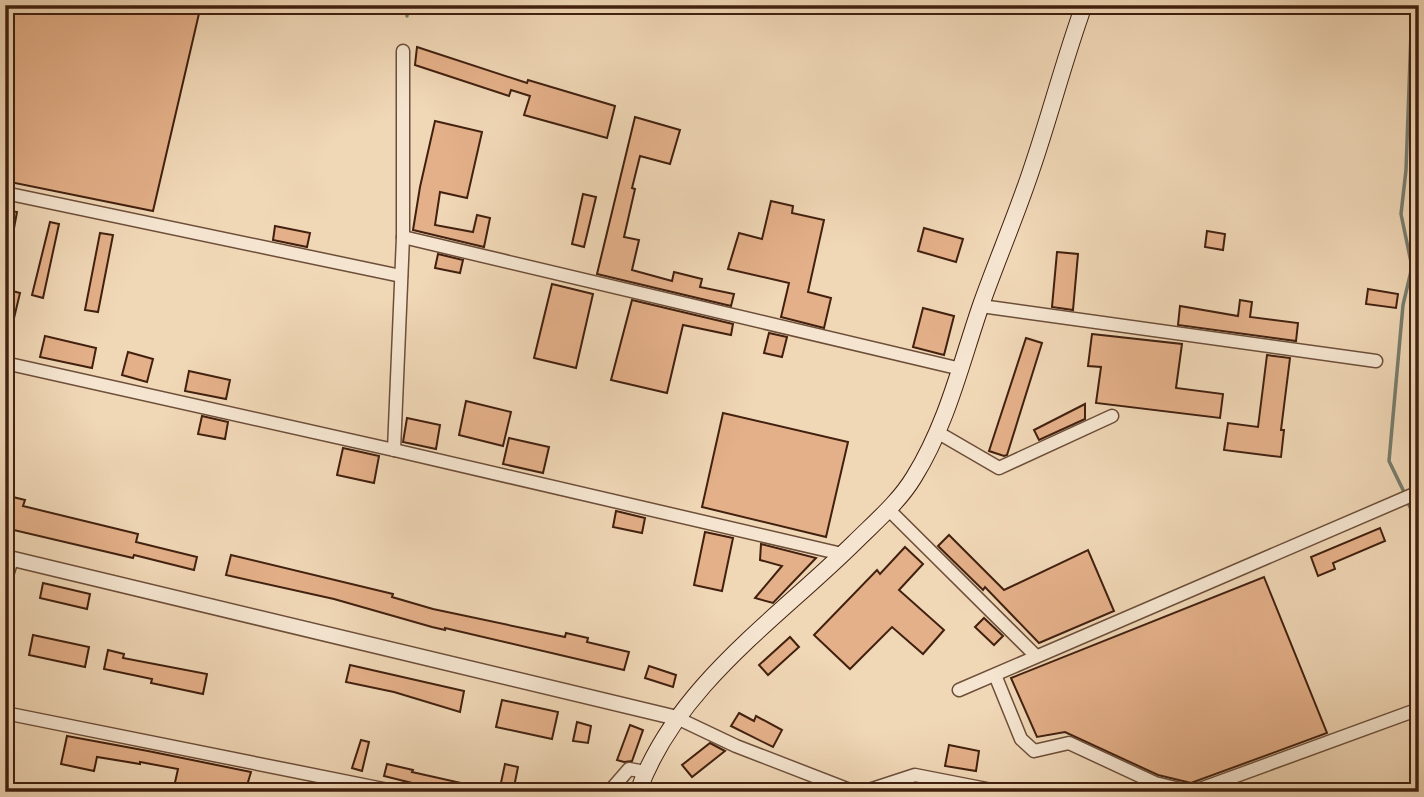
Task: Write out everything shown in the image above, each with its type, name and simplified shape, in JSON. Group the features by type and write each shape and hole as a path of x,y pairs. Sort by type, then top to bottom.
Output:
{"main road":[{"path":"638,792 645,772 677,718 714,675 888,509 914,478 937,432 961,369 981,306 1032,170 1084,5"}],"street":[{"path":"394,450 402,237 403,51"},
{"path":"5,193 401,276"},
{"path":"402,237 961,369"},
{"path":"981,306 1376,361"},
{"path":"5,363 842,554"},
{"path":"937,432 999,468 1112,416"},
{"path":"958,690 1414,494"},
{"path":"888,509 1037,656"},
{"path":"5,582 9,558 677,718 736,746 855,792"},
{"path":"995,675 1021,739 1034,751 1069,743 1154,783 1192,792 1419,709"},
{"path":"5,713 398,792"},
{"path":"609,792 629,769 645,772"},
{"path":"863,792 915,775 1002,792"}],"building":[{"path":"5,5 201,5 153,211 5,181"},
{"path":"417,47 527,83 528,80 615,106 607,138 524,115 530,96 511,90 509,96 415,65"},
{"path":"635,117 680,130 670,164 640,156 624,237 639,240 632,270 672,281 674,272 702,279 700,287 734,294 731,306 597,274"},
{"path":"435,121 482,132 467,198 440,192 435,225 473,232 477,215 490,218 484,247 413,230"},
{"path":"583,194 596,197 584,247 572,244"},
{"path":"771,201 793,206 792,213 824,220 808,292 831,298 824,328 781,317 789,283 728,269 739,233 762,239"},
{"path":"5,210 17,212 10,250 5,249"},
{"path":"50,222 59,224 43,298 32,295"},
{"path":"275,226 310,233 307,247 273,240"},
{"path":"924,228 963,239 956,262 918,251"},
{"path":"1207,231 1225,234 1223,250 1205,247"},
{"path":"100,233 113,235 98,312 85,310"},
{"path":"1057,252 1078,254 1073,310 1052,307"},
{"path":"438,254 463,260 460,273 435,268"},
{"path":"552,284 593,294 576,368 534,358"},
{"path":"5,289 20,293 9,339 5,339"},
{"path":"1368,289 1398,294 1396,308 1366,304"},
{"path":"632,300 733,324 731,335 683,325 667,393 611,380"},
{"path":"1240,300 1252,302 1250,317 1298,323 1296,341 1178,325 1180,306 1238,316"},
{"path":"923,308 954,316 944,355 913,347"},
{"path":"769,333 787,337 782,357 764,353"},
{"path":"1092,334 1182,344 1176,388 1223,394 1220,418 1096,403 1101,367 1088,366"},
{"path":"45,336 96,348 92,368 40,357"},
{"path":"1026,338 1042,343 1007,455 1004,456 989,451"},
{"path":"128,352 153,359 147,382 122,375"},
{"path":"1267,355 1290,358 1281,430 1284,430 1281,457 1224,450 1228,423 1258,427"},
{"path":"189,371 230,380 226,399 185,391"},
{"path":"466,401 511,412 503,446 459,435"},
{"path":"1085,404 1085,419 1039,440 1034,430"},
{"path":"723,413 848,442 826,537 702,507"},
{"path":"202,416 228,422 225,439 198,434"},
{"path":"407,418 440,425 436,449 403,442"},
{"path":"509,438 549,447 543,473 503,464"},
{"path":"343,448 379,456 374,483 337,475"},
{"path":"5,495 25,500 23,506 138,534 136,542 197,557 194,570 5,528"},
{"path":"616,511 645,518 642,533 613,527"},
{"path":"1380,528 1385,541 1333,563 1335,569 1318,576 1311,557"},
{"path":"705,532 733,538 722,591 694,585"},
{"path":"949,535 1004,590 1088,550 1114,611 1039,643 985,587 983,590 938,546"},
{"path":"761,544 816,558 773,603 755,598 782,566 760,560"},
{"path":"905,547 923,564 899,590 944,630 923,654 892,627 850,669 814,635 877,570 880,574"},
{"path":"231,555 393,594 392,597 433,609 565,637 566,633 588,638 587,642 629,652 624,670 432,627 334,599 226,575"},
{"path":"1264,577 1327,733 1191,783 1158,775 1065,732 1037,737 1011,678"},
{"path":"43,583 90,594 87,609 40,598"},
{"path":"984,618 1003,636 994,645 975,627"},
{"path":"33,635 89,647 85,667 29,655"},
{"path":"790,637 799,647 768,675 759,665"},
{"path":"108,650 124,654 123,658 207,674 203,694 104,669"},
{"path":"350,665 464,691 460,712 394,692 346,682"},
{"path":"649,666 676,675 673,687 645,678"},
{"path":"502,700 558,712 552,739 496,727"},
{"path":"739,713 754,721 756,716 782,730 773,747 731,726"},
{"path":"577,722 591,726 588,743 573,741"},
{"path":"630,725 643,730 632,761 624,762 617,760"},
{"path":"67,736 251,772 245,792 198,792 174,787 178,769 97,757 94,771 61,764"},
{"path":"361,740 369,742 362,771 352,768"},
{"path":"710,743 725,751 692,777 682,765"},
{"path":"949,745 979,751 976,771 945,766"},
{"path":"387,764 461,783 459,792 448,792 384,776"},
{"path":"505,764 518,767 513,792 499,792"}],"waterway":[{"path":"407,5 407,16"},
{"path":"1405,494 1389,461 1403,305 1412,267 1401,214 1406,170 1412,5"},
{"path":"1407,501 1419,517"}]}
